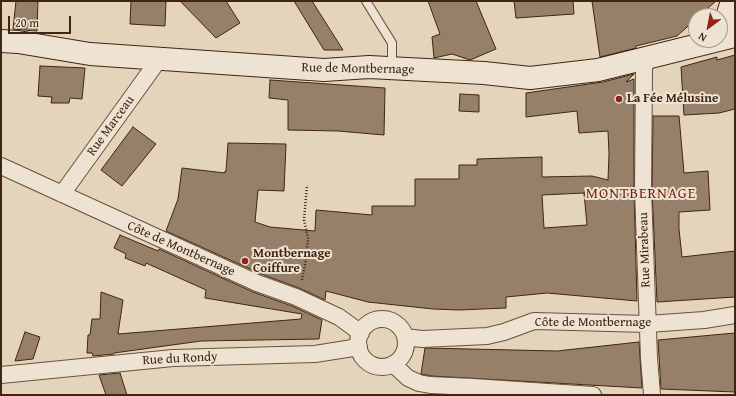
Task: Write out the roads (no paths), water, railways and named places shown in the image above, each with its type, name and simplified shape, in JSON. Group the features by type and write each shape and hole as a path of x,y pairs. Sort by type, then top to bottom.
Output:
{"street":[{"path":"731,37 726,20 732,1"},
{"name":"Rue de Montbernage","path":"1,41 18,42 90,54 324,70 368,67 484,73 530,78 598,70 731,37"},
{"name":"Rue Marceau","path":"62,194 160,58"},
{"name":"Rue Mirabeau","path":"646,58 644,69 643,190 652,395"},
{"name":"Côte de Montbernage","path":"1,166 257,283 339,317 360,340"},
{"name":"Côte de Montbernage","path":"405,337 422,339 487,336 504,332 534,321 648,324 704,320 735,315"},
{"path":"377,320 391,321 398,325 405,337 405,350 398,361 386,367 379,367 372,364 365,360 361,354 360,340 365,327 377,320"},
{"name":"Rue du Rondy","path":"1,375 173,358 315,354 360,340"},
{"path":"393,364 408,378 419,383 430,385 593,395"}],"lane":[{"path":"366,1 392,43 392,68"}],"place":[{"name":"La Fée Mélusine","path":"619,99"},
{"name":"Montbernage Coiffure","path":"245,261"}],"district":[{"name":"MONTBERNAGE","path":"641,194"}]}
